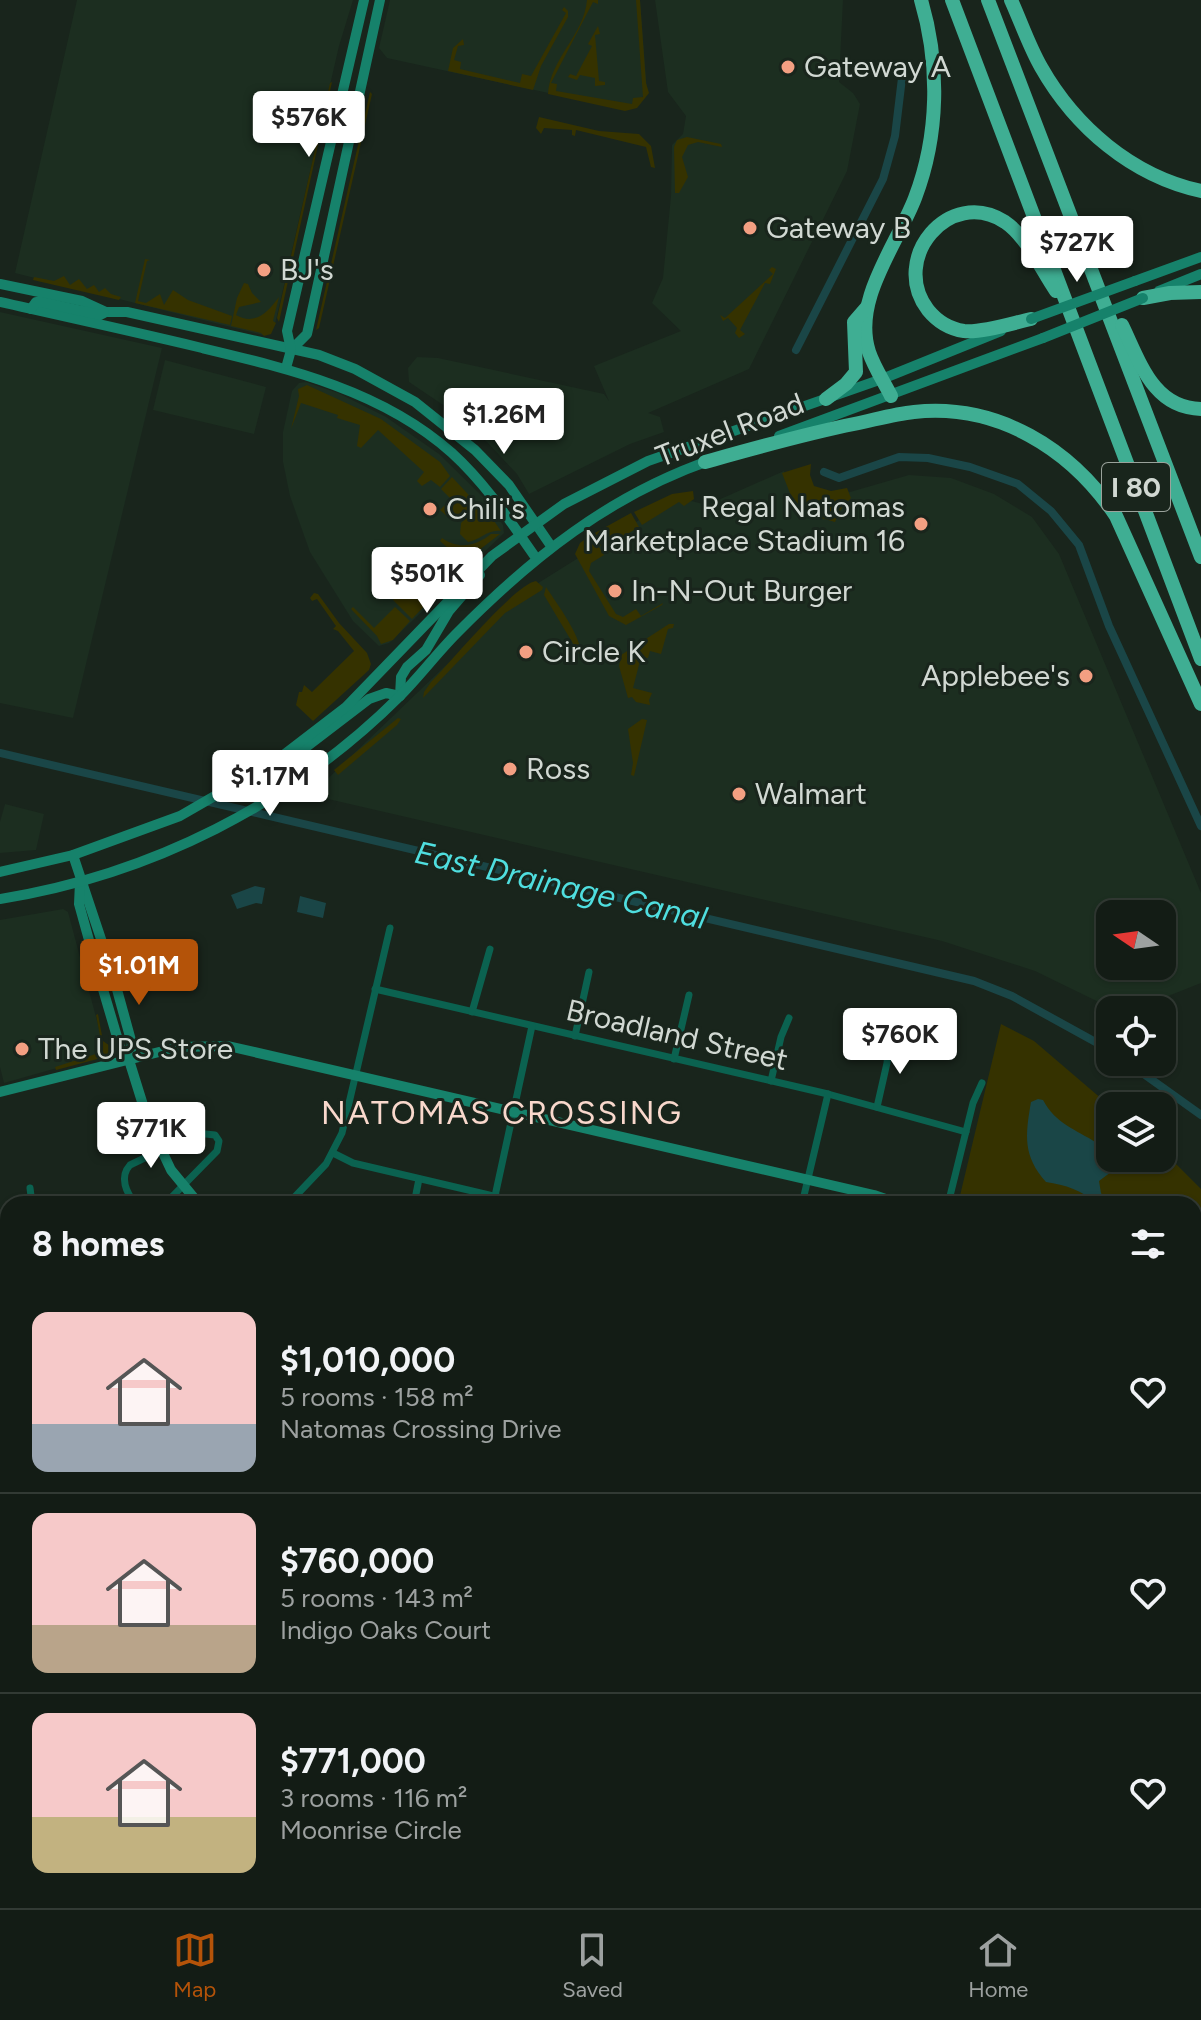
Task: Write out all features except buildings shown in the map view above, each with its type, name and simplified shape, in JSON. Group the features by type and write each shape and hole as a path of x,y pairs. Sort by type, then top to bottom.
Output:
{"highway":[{"path":"891,396 869,352 867,307 874,285 915,198 927,161 935,84 931,45 921,0"},
{"name":"I 80","path":"952,0 1201,659"},
{"name":"I 80","path":"988,0 1201,557"},
{"path":"1011,0 1040,65 1061,98 1087,128 1118,154 1152,174 1201,191"},
{"path":"1031,319 968,332 949,326 935,317 922,301 915,282 916,258 927,236 945,220 964,213 980,213 1002,220 1020,237 1071,315"},
{"path":"1089,262 1152,385 1169,401 1201,409"},
{"path":"1143,298 1201,292"},
{"path":"826,399 856,372 854,322 867,307"},
{"path":"705,462 813,432 915,412 950,411 985,417 1018,428 1049,445 1099,490 1116,516 1201,704"}],"street":[{"path":"286,368 291,350 287,331 364,0"},
{"path":"291,350 307,334 380,0"},
{"name":"Truxel Road","path":"0,872 73,855 180,816 248,779 346,707 391,664 442,605 502,549 564,504 648,461 882,379 1031,319 1201,257"},
{"name":"Truxel Road","path":"0,899 80,882 138,864 221,827 300,778 351,741 400,696 456,634 536,558 623,500 705,462 891,396 1201,274"},
{"path":"0,284 82,301 106,312 127,312 319,355 355,369 415,402 475,450 509,485 551,546"},
{"path":"0,302 286,368 345,389 391,412 451,452 486,488 536,558"},
{"path":"31,309 36,302 41,302 100,315 106,312"},
{"path":"277,760 291,758 314,743 369,699 386,693 400,696 401,677 407,667 426,650 449,611 502,549"},
{"path":"73,855 80,882 79,904 120,1047 129,1060 160,1150 192,1196"},
{"path":"296,1196 333,1153 342,1133 390,928"},
{"path":"472,1012 490,949"},
{"path":"575,1036 589,972"},
{"name":"Broadland Street","path":"375,989 828,1094 966,1132"},
{"path":"674,1059 689,995"},
{"path":"771,1081 781,1037 789,1018"},
{"path":"333,1153 353,1163 495,1196 532,1026"},
{"path":"877,1107 889,1041"},
{"path":"0,1092 179,1047 218,1044 869,1196"},
{"path":"950,1196 973,1103 982,1083"},
{"path":"804,1196 828,1094"},
{"path":"130,1196 126,1190 126,1169 196,1133 211,1133 218,1138 217,1151 173,1196"},
{"path":"416,1196 419,1179"},
{"path":"30,1188 31,1196"}],"shaded area":[{"path":"77,0 353,0 339,46 275,324 263,335 15,273"},
{"path":"390,0 640,0 647,92 634,106 622,109 387,58 379,48"},
{"path":"587,0 598,0 598,4 593,2 551,83 557,84 556,91 632,104 633,98 643,97 636,0 640,0 649,93 637,108 625,111 548,94 550,81 555,69 585,13"},
{"path":"655,0 843,0 839,82 853,93 860,104 847,171 749,369 648,413 660,417 664,432 630,444 529,494 517,474 487,442 458,415 409,382 408,368 417,357 438,358 604,394 609,401 594,366 681,331 652,303 663,278 671,196 672,145 683,134 686,116 668,92"},
{"path":"564,7 568,17 541,66 533,90 448,71 453,48 463,39 464,45 458,46 454,60 461,62 460,69 520,83 522,74 531,76 566,13 562,10"},
{"path":"598,26 600,34 595,35 599,81 605,82 605,85 595,86 595,78 580,75 577,80 568,77 570,74 576,76 592,46 588,44"},
{"path":"332,82 279,322 277,318"},
{"path":"370,92 319,328 316,330"},
{"path":"539,117 599,131 639,134 651,146 655,168 651,167 646,147 576,130 575,136 572,130 544,128 541,134 536,128"},
{"path":"687,137 721,144 722,147 698,142 688,145 682,157 688,177 679,193 675,193 674,147 677,140"},
{"path":"145,259 150,260 147,261 138,301 146,303 160,294 164,305 173,290 188,300 232,316 230,325 135,303"},
{"path":"772,267 776,269 770,284 765,283 740,330 745,334 739,338 735,333 737,328 728,318 723,321 720,315 725,318 773,274 769,270"},
{"path":"64,276 70,285 79,279 87,289 94,285 99,292 105,288 121,297 119,300 33,280 34,277 54,281"},
{"path":"244,283 261,302 239,307 236,315 243,318 260,316 279,297 273,321 276,323 271,334 264,336 231,326"},
{"path":"0,312 162,348 73,718 0,703"},
{"path":"165,360 266,387 254,434 153,410"},
{"path":"306,382 338,393 386,417 439,454 486,500 503,525 504,533 389,643 379,646 353,621 310,552 290,496 283,462 283,432 292,391 299,383"},
{"path":"307,385 381,419 440,462 450,476 440,487 431,480 422,486 417,481 424,472 378,430 361,448 357,446 360,425 301,403 291,429 298,389"},
{"path":"811,464 810,475 814,486 831,491 847,488 851,498 835,522 797,511 782,473"},
{"path":"784,471 799,512 843,494 909,475 951,478 994,494 1032,517 1059,554 1201,893 1201,983 1168,996 1096,996 1096,1001 1035,971 942,941 328,799 316,790 519,595 676,497 707,505"},
{"path":"452,477 478,505 459,520 449,518 440,510 451,499 441,489"},
{"path":"693,491 694,499 684,506 679,502 642,525 634,512 672,494"},
{"path":"479,506 501,531 468,542 460,534 461,523"},
{"path":"631,513 639,527 612,543 615,549 606,554 593,534"},
{"path":"491,534 500,534 474,554 412,619 393,600 414,577 411,573 416,568 427,576 451,551 440,541 442,538 467,545"},
{"path":"591,535 604,555 591,563 589,571 616,614 623,617 636,609 641,616 662,605 626,625 609,616 575,554 580,543"},
{"path":"536,581 543,587 542,590 505,613 423,698 431,682 483,626 513,595"},
{"path":"546,587 574,631 581,657 544,595"},
{"path":"314,593 367,653 371,664 369,670 313,721 296,705 299,692 302,692 304,685 312,692 354,651 333,629 336,626 317,599 312,601 310,598"},
{"path":"353,607 374,628 395,607 410,621 393,640 381,644 351,609"},
{"path":"669,624 674,624 673,628 668,629 661,654 650,651 648,658 641,657 633,688 652,693 650,705 636,702 632,697 628,698 619,666 621,655"},
{"path":"398,718 401,719 397,725 338,775 334,770"},
{"path":"642,719 647,720 634,776 631,775 633,763 628,729"},
{"path":"5,804 44,814 36,850 0,853 0,822"},
{"path":"63,909 68,912 104,1047 103,1055 4,1083 0,1067 0,920"},
{"path":"98,1014 103,1041 110,1046 109,1053 105,1057 56,1070 55,1067 102,1052 98,1037"},
{"path":"1001,1024 1034,1041 1096,1094 1096,1172 1176,1172 1176,1164 1201,1189 1201,1196 960,1196"}],"water":[{"path":"255,886 265,888 262,904 237,909 231,895"},
{"path":"300,896 326,903 323,918 297,912"},
{"path":"1043,1100 1060,1120 1096,1142 1096,1172 1111,1172 1099,1181 1103,1196 1086,1196 1046,1182 1030,1154 1028,1125 1031,1102"}],"waterway":[{"path":"796,350 883,179 895,136 902,78"},
{"path":"824,472 839,478 899,457 928,458 970,467 1018,484 1051,511 1079,545 1109,626 1201,826"},
{"name":"East Drainage Canal","path":"0,753 974,981 1012,996 1096,1042"},
{"name":"East Drainage Canal","path":"1147,1076 1201,1115"}],"place":[{"name":"Gateway A","path":"788,67"},
{"name":"Gateway B","path":"750,228"},
{"name":"BJ's","path":"264,270"},
{"name":"Chili's","path":"430,509"},
{"name":"Regal Natomas Marketplace Stadium 16","path":"921,524"},
{"name":"In-N-Out Burger","path":"615,591"},
{"name":"Circle K","path":"526,652"},
{"name":"Applebee's","path":"1086,676"},
{"name":"Ross","path":"510,769"},
{"name":"Walmart","path":"739,794"},
{"name":"The UPS Store","path":"22,1049"}],"district":[{"name":"NATOMAS CROSSING","path":"502,1113"}]}
